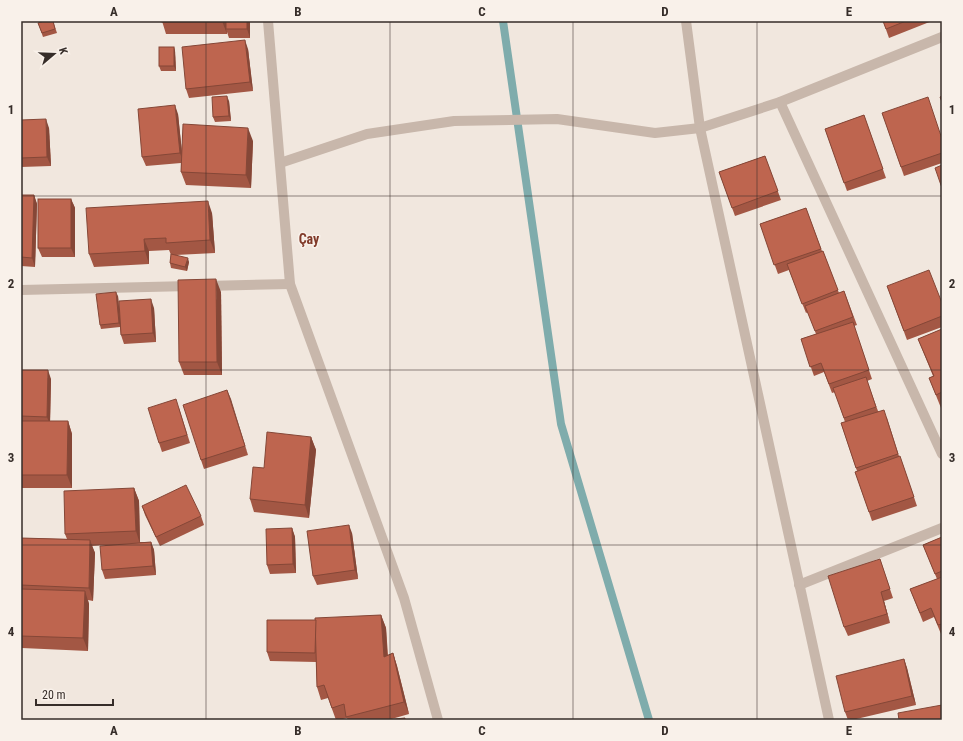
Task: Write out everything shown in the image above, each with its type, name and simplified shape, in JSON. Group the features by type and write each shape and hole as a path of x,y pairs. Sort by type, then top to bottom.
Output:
{"street":[{"path":"268,21 290,284 404,598 438,720"},
{"path":"686,21 700,128 829,720"},
{"path":"280,162 367,134 454,121 557,119 656,133 700,128 780,102 942,37"},
{"path":"780,102 942,454"},
{"path":"21,290 290,284"},
{"path":"799,585 942,528"}],"building":[{"path":"53,21 55,29 42,33 38,23"},
{"path":"222,21 222,22 162,22"},
{"path":"226,21 247,21 247,29 226,29"},
{"path":"883,21 906,21 886,29"},
{"path":"245,40 250,82 186,89 182,47"},
{"path":"159,47 174,47 174,66 159,66"},
{"path":"227,96 229,116 213,117 212,97"},
{"path":"928,97 942,139 942,153 901,167 882,113"},
{"path":"175,105 180,153 142,157 138,109"},
{"path":"864,115 883,169 844,183 825,129"},
{"path":"46,119 47,157 21,158 21,120"},
{"path":"183,124 248,128 246,175 181,172"},
{"path":"765,156 778,191 732,208 719,172"},
{"path":"942,165 942,188 935,168"},
{"path":"21,195 34,195 32,258 21,257"},
{"path":"38,199 71,199 71,248 38,248"},
{"path":"208,201 210,240 166,243 166,238 144,239 145,251 89,254 86,208"},
{"path":"806,208 821,249 774,265 760,224"},
{"path":"823,251 838,290 802,304 787,264"},
{"path":"171,254 188,258 185,267 170,263"},
{"path":"929,270 942,303 942,316 904,331 887,286"},
{"path":"216,279 217,362 179,362 178,280"},
{"path":"844,291 853,317 815,331 805,306"},
{"path":"116,292 119,323 100,325 96,294"},
{"path":"151,299 153,333 121,335 119,301"},
{"path":"853,322 869,370 829,384 821,363 810,367 801,339"},
{"path":"942,329 942,392 936,395 929,378 934,376 918,339"},
{"path":"21,370 48,370 47,417 21,416"},
{"path":"866,377 876,407 844,418 833,388"},
{"path":"227,390 245,446 201,460 183,405"},
{"path":"176,399 187,435 159,443 148,408"},
{"path":"884,410 898,454 856,468 841,423"},
{"path":"21,421 68,421 67,475 21,475"},
{"path":"267,432 311,437 305,505 250,499 253,467 264,468"},
{"path":"900,456 914,497 869,512 855,472"},
{"path":"186,485 201,516 156,537 142,506"},
{"path":"134,488 136,531 65,534 64,491"},
{"path":"349,525 355,570 313,576 307,531"},
{"path":"292,528 293,564 267,565 266,529"},
{"path":"942,537 942,571 935,574 923,545"},
{"path":"21,538 90,540 89,588 21,585"},
{"path":"151,542 153,566 102,570 100,546"},
{"path":"880,559 890,589 881,592 887,614 844,627 828,576"},
{"path":"942,577 942,624 938,625 931,608 920,613 910,589"},
{"path":"21,589 85,591 83,638 21,636"},
{"path":"381,615 384,657 393,653 404,702 346,717 344,704 332,708 324,685 317,687 315,618"},
{"path":"267,620 316,620 315,653 267,652"},
{"path":"904,659 912,696 845,712 836,676"},
{"path":"942,705 942,720 899,720 898,713"},
{"path":"405,718 405,720 386,720"}],"waterway":[{"path":"503,21 561,424 649,720"}],"district":[{"name":"Çay","path":"309,239"}]}
